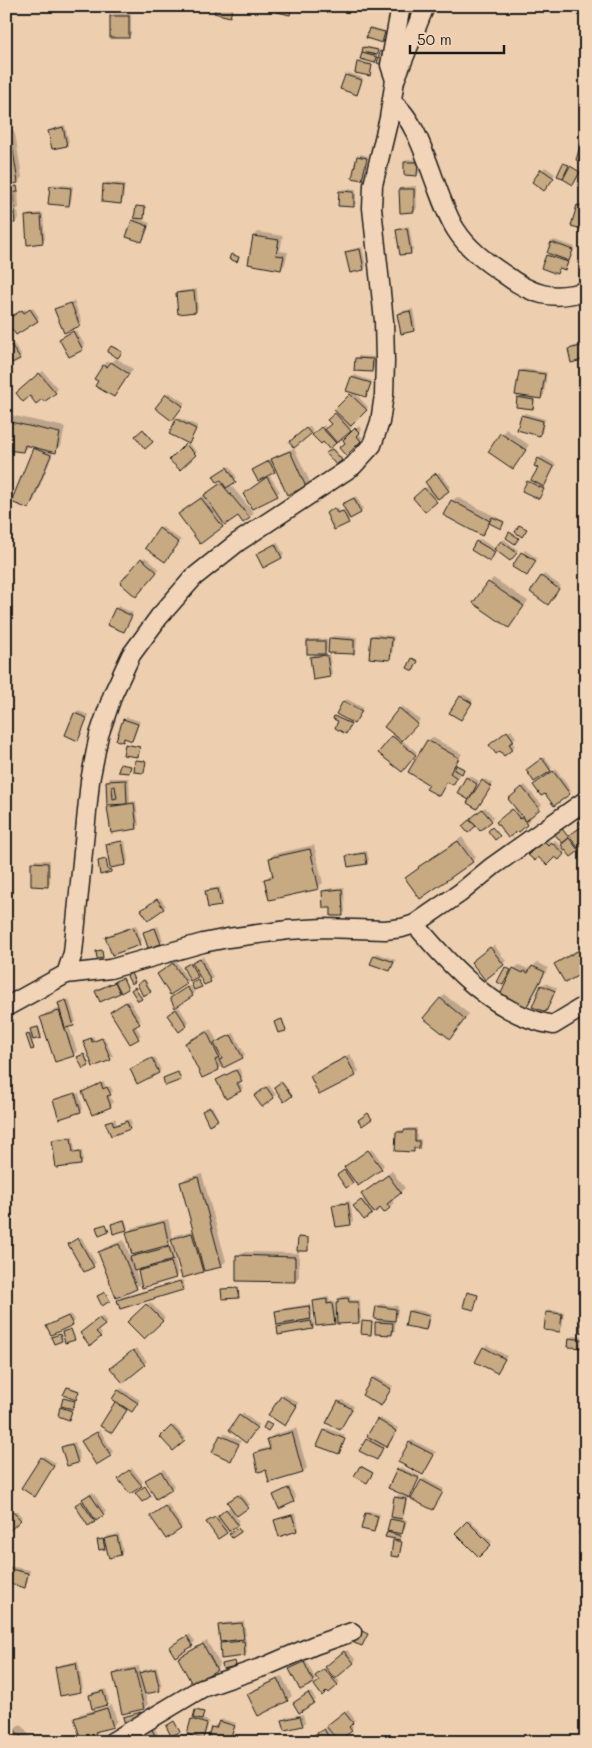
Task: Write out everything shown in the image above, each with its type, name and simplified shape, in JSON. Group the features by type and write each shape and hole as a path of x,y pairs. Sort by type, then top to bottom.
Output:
{"street":[{"path":"395,80 390,65 401,6"},
{"path":"66,974 74,945 90,781 99,736 130,654 159,616 194,577 238,542 353,466 372,445 380,422 384,395 384,321 372,208 374,185 395,80 425,6"},
{"path":"390,110 399,107 419,138 449,217 457,232 480,257 518,284 537,294 559,296 586,291"},
{"path":"6,1008 66,974 110,969 203,943 288,930 324,928 385,930 415,924 586,800"},
{"path":"415,924 436,949 473,985 491,999 517,1012 542,1023 553,1025 586,1005"},
{"path":"112,1742 202,1688 266,1666 352,1632"}],"building":[{"path":"216,6 233,6 230,17 214,13"},
{"path":"278,6 292,6 290,15 277,12"},
{"path":"562,6 578,6 574,13"},
{"path":"110,16 129,16 129,38 110,38"},
{"path":"369,28 385,32 382,43 366,38"},
{"path":"363,47 378,50 377,55 362,52"},
{"path":"380,51 386,53 383,65 377,63"},
{"path":"362,53 377,57 375,63 360,59"},
{"path":"357,62 372,65 370,76 355,73"},
{"path":"345,75 362,80 357,95 340,89"},
{"path":"6,124 13,132 9,135 6,131"},
{"path":"63,127 67,146 52,149 48,131"},
{"path":"584,133 586,134 586,162 576,160"},
{"path":"6,137 11,137 18,183 6,185"},
{"path":"357,156 367,158 362,180 352,178"},
{"path":"404,162 418,162 417,176 404,175"},
{"path":"563,163 569,165 563,178 557,176"},
{"path":"570,166 580,172 573,185 563,179"},
{"path":"541,169 554,178 544,191 532,182"},
{"path":"103,184 123,186 121,204 102,202"},
{"path":"17,186 18,192 6,193 6,188"},
{"path":"50,186 71,188 69,206 48,204"},
{"path":"399,189 414,189 414,212 400,213"},
{"path":"339,191 354,192 354,207 338,206"},
{"path":"13,194 15,213 6,214 6,195"},
{"path":"577,205 586,207 586,230 571,226"},
{"path":"136,206 145,207 144,219 134,218"},
{"path":"14,214 15,223 6,224 6,215"},
{"path":"41,215 43,243 27,245 25,216"},
{"path":"132,220 148,226 142,242 126,237"},
{"path":"407,228 411,254 400,255 396,230"},
{"path":"253,236 279,240 276,255 284,256 281,270 248,264"},
{"path":"551,242 573,250 569,261 547,253"},
{"path":"360,249 364,270 350,273 345,252"},
{"path":"231,254 239,257 237,262 229,259"},
{"path":"546,255 568,262 565,270 559,268 557,274 541,268"},
{"path":"194,291 196,312 178,314 176,293"},
{"path":"71,303 80,326 64,333 54,309"},
{"path":"30,309 38,321 16,335 6,320 22,310 24,313"},
{"path":"410,311 414,331 401,334 397,314"},
{"path":"73,331 83,350 69,357 59,339"},
{"path":"11,345 20,359 12,363 10,360 6,362 6,349"},
{"path":"586,345 586,359 571,363 568,349"},
{"path":"111,346 122,352 118,358 107,352"},
{"path":"355,358 373,359 372,372 354,371"},
{"path":"111,362 129,374 114,397 95,386 98,381 94,379 103,365 107,367"},
{"path":"519,371 545,374 541,399 515,395"},
{"path":"39,373 56,393 44,402 42,399 36,404 30,396 23,402 16,393"},
{"path":"351,377 371,383 366,397 346,391"},
{"path":"586,378 586,405 579,380"},
{"path":"166,394 183,406 172,421 155,408"},
{"path":"350,394 367,410 351,426 334,410"},
{"path":"517,397 534,400 533,409 516,407"},
{"path":"335,413 351,431 337,443 325,429 331,424 327,420"},
{"path":"521,415 543,421 540,436 517,430"},
{"path":"176,419 196,429 189,444 169,434"},
{"path":"6,421 60,433 56,453 25,445 23,452 6,450"},
{"path":"321,427 336,443 329,449 323,442 321,444 312,435"},
{"path":"306,428 311,434 294,448 289,442"},
{"path":"355,428 360,433 357,436 361,441 346,456 339,448 345,443 343,440"},
{"path":"143,429 153,442 145,449 135,436"},
{"path":"500,433 526,450 513,469 488,452"},
{"path":"185,444 196,455 180,470 169,460"},
{"path":"33,448 51,455 29,509 11,502"},
{"path":"332,449 342,460 336,465 326,453"},
{"path":"290,451 306,487 287,495 271,459"},
{"path":"538,458 554,467 544,487 531,480 538,468 534,466"},
{"path":"269,461 275,472 258,481 252,470"},
{"path":"227,467 236,482 226,488 221,480 217,482 213,476"},
{"path":"436,473 449,491 438,499 425,482"},
{"path":"267,477 278,496 252,509 243,494"},
{"path":"527,481 544,489 539,499 522,491"},
{"path":"221,483 250,518 243,523 238,516 225,525 204,495"},
{"path":"424,488 437,502 425,512 413,498"},
{"path":"201,498 223,527 200,544 178,514"},
{"path":"354,498 361,513 350,519 342,504"},
{"path":"451,500 490,521 482,536 443,515"},
{"path":"334,508 337,513 343,511 349,523 334,530 326,513"},
{"path":"492,517 504,522 501,529 489,523"},
{"path":"519,525 527,529 522,537 515,532"},
{"path":"159,528 179,543 165,562 145,548"},
{"path":"509,532 519,538 515,544 506,538"},
{"path":"476,541 495,552 490,562 471,550"},
{"path":"501,541 517,553 510,561 494,549"},
{"path":"275,544 282,558 263,568 256,554"},
{"path":"521,552 536,561 527,576 512,567"},
{"path":"141,558 157,572 136,597 120,583"},
{"path":"541,576 559,589 548,605 530,592"},
{"path":"488,582 524,606 509,628 473,603"},
{"path":"115,608 132,616 124,632 107,625"},
{"path":"371,636 392,638 390,660 369,658"},
{"path":"329,638 354,640 354,654 328,653"},
{"path":"307,641 325,641 325,654 307,654"},
{"path":"327,655 330,677 313,680 310,657"},
{"path":"412,658 418,661 413,671 407,668"},
{"path":"460,696 472,703 461,720 449,713"},
{"path":"343,701 362,711 354,724 336,714"},
{"path":"399,708 418,724 402,741 384,727"},
{"path":"74,713 87,718 78,741 65,735"},
{"path":"334,716 351,724 346,734 335,728 338,721 333,719"},
{"path":"123,719 138,724 132,741 124,738 123,742 116,740"},
{"path":"507,731 514,741 509,744 513,749 504,756 500,751 496,754 489,745"},
{"path":"392,736 416,755 402,772 378,753"},
{"path":"427,740 459,758 450,773 457,778 453,785 447,782 439,796 426,789 429,785 408,772"},
{"path":"125,744 140,747 138,757 123,755"},
{"path":"542,758 551,771 534,782 526,770"},
{"path":"135,760 146,761 144,773 134,772"},
{"path":"120,764 131,766 129,773 118,772"},
{"path":"456,765 464,769 462,774 454,770"},
{"path":"553,771 570,794 554,806 545,794 541,796 533,785"},
{"path":"466,777 477,784 469,800 457,793"},
{"path":"126,780 127,804 107,805 106,781","holes":["115,786 117,798 113,799 112,787"]},
{"path":"482,780 491,787 477,809 467,803"},
{"path":"522,787 540,809 526,821 508,799"},
{"path":"134,803 137,829 111,833 107,807"},
{"path":"482,809 492,821 480,831 470,819"},
{"path":"512,809 520,819 522,817 527,825 508,838 496,822"},
{"path":"586,813 586,822 581,825 577,818"},
{"path":"469,820 476,826 468,833 462,826"},
{"path":"586,824 586,843 578,848 569,835"},
{"path":"560,826 569,838 562,843 553,832"},
{"path":"492,827 500,836 495,840 488,831"},
{"path":"569,838 579,851 571,857 561,845"},
{"path":"543,840 548,845 551,842 564,854 559,860 555,857 547,865 538,857 535,861 528,855"},
{"path":"122,841 126,865 110,868 106,844"},
{"path":"458,841 473,862 420,899 405,878 418,867"},
{"path":"310,849 319,889 269,900 264,879 273,877 269,858"},
{"path":"365,853 367,864 348,867 346,856"},
{"path":"106,859 108,870 111,869 111,872 100,875 98,861"},
{"path":"31,862 48,863 48,887 31,886"},
{"path":"218,889 221,906 208,908 205,891"},
{"path":"342,889 343,916 331,916 331,908 323,908 322,891"},
{"path":"6,892 9,915 6,915"},
{"path":"157,899 164,909 148,920 141,910"},
{"path":"133,927 140,945 112,955 105,937"},
{"path":"155,928 161,944 148,948 143,932"},
{"path":"490,947 504,965 485,980 471,962"},
{"path":"583,948 586,953 586,971 565,983 554,964"},
{"path":"102,950 103,958 97,959 96,951"},
{"path":"374,955 394,962 390,971 370,964"},
{"path":"200,958 211,982 204,985 192,962"},
{"path":"173,963 187,984 170,995 157,974"},
{"path":"190,963 198,977 190,981 183,967"},
{"path":"532,966 545,972 526,1008 500,995 513,968 523,973 524,971 528,973"},
{"path":"505,967 511,970 503,985 497,982"},
{"path":"131,973 135,982 131,984 127,976"},
{"path":"123,978 128,989 121,993 115,981"},
{"path":"144,980 151,992 143,996 137,984"},
{"path":"198,980 202,987 194,990 191,983"},
{"path":"115,982 120,993 100,1002 95,991"},
{"path":"541,985 555,991 546,1012 532,1007"},
{"path":"135,987 142,999 138,1001 131,990"},
{"path":"187,987 193,996 175,1008 170,998"},
{"path":"440,998 465,1019 450,1039 423,1018"},
{"path":"66,1000 74,1026 65,1028 58,1003"},
{"path":"126,1002 140,1024 133,1028 139,1039 130,1044 110,1012"},
{"path":"176,1009 187,1026 179,1032 167,1015"},
{"path":"59,1011 74,1056 55,1062 40,1017"},
{"path":"282,1019 286,1031 278,1033 274,1022"},
{"path":"38,1027 41,1038 33,1040 30,1029"},
{"path":"207,1032 219,1058 215,1060 219,1070 202,1078 185,1043"},
{"path":"29,1034 34,1049 31,1050 26,1035"},
{"path":"231,1035 243,1058 223,1068 219,1060 222,1059 214,1043"},
{"path":"91,1038 92,1042 102,1038 111,1060 93,1067 83,1041"},
{"path":"84,1054 89,1066 83,1069 77,1057"},
{"path":"346,1057 356,1076 319,1095 310,1076"},
{"path":"152,1058 159,1073 137,1084 130,1069"},
{"path":"236,1070 242,1081 237,1083 241,1091 226,1099 216,1080"},
{"path":"178,1072 181,1080 165,1086 163,1078"},
{"path":"281,1082 292,1096 284,1102 274,1087"},
{"path":"101,1083 103,1089 107,1087 111,1095 107,1096 111,1107 92,1115 82,1092"},
{"path":"266,1087 274,1098 262,1107 254,1096"},
{"path":"75,1093 81,1112 59,1119 53,1100"},
{"path":"210,1107 218,1120 209,1125 202,1111"},
{"path":"368,1113 372,1119 362,1126 358,1120"},
{"path":"112,1120 114,1126 127,1121 130,1129 111,1136 105,1122"},
{"path":"404,1130 415,1130 415,1141 419,1141 419,1149 414,1148 414,1152 395,1151 396,1132 404,1132"},
{"path":"71,1138 73,1153 80,1152 81,1165 56,1168 52,1140"},
{"path":"368,1150 382,1169 358,1186 344,1167"},
{"path":"344,1170 353,1183 346,1188 337,1175"},
{"path":"388,1175 401,1193 387,1204 390,1208 384,1213 380,1208 374,1213 361,1194"},
{"path":"198,1177 222,1267 204,1271 180,1182"},
{"path":"361,1200 372,1214 364,1220 353,1206"},
{"path":"348,1203 351,1225 336,1227 332,1205"},
{"path":"124,1220 127,1230 113,1234 111,1224"},
{"path":"164,1222 169,1245 132,1255 126,1232"},
{"path":"106,1224 109,1232 99,1236 96,1227"},
{"path":"192,1233 203,1272 182,1278 171,1239"},
{"path":"298,1237 308,1238 308,1251 297,1251"},
{"path":"78,1238 94,1267 84,1272 68,1244"},
{"path":"119,1244 137,1289 116,1298 98,1252"},
{"path":"169,1247 173,1260 134,1271 130,1257"},
{"path":"236,1255 295,1257 295,1282 236,1281"},
{"path":"171,1262 176,1278 142,1288 138,1271"},
{"path":"180,1281 183,1290 120,1309 117,1300"},
{"path":"238,1288 239,1298 222,1299 221,1289"},
{"path":"105,1292 110,1301 102,1306 97,1296"},
{"path":"467,1292 478,1295 474,1310 463,1307"},
{"path":"348,1298 349,1302 358,1302 359,1323 337,1324 336,1303 338,1303 338,1299"},
{"path":"327,1299 327,1304 332,1303 335,1324 316,1326 313,1301"},
{"path":"146,1304 163,1321 144,1339 127,1322"},
{"path":"309,1306 311,1319 277,1325 275,1311"},
{"path":"376,1306 396,1309 395,1321 374,1319"},
{"path":"408,1311 429,1316 426,1330 405,1326"},
{"path":"546,1312 562,1314 560,1332 544,1330"},
{"path":"68,1316 73,1325 51,1335 46,1326"},
{"path":"581,1317 586,1317 586,1333 580,1332"},
{"path":"99,1318 105,1325 96,1332 101,1337 90,1346 80,1333"},
{"path":"311,1321 313,1329 278,1335 277,1327"},
{"path":"362,1321 372,1322 371,1335 361,1334"},
{"path":"375,1322 393,1323 392,1335 375,1334"},
{"path":"71,1329 75,1340 65,1343 62,1332"},
{"path":"60,1334 62,1341 54,1344 51,1337"},
{"path":"569,1338 586,1340 586,1348 568,1347"},
{"path":"483,1347 505,1359 497,1373 475,1362"},
{"path":"133,1350 145,1365 123,1383 110,1368"},
{"path":"372,1378 391,1389 381,1406 362,1395"},
{"path":"67,1387 79,1391 76,1400 63,1395"},
{"path":"118,1390 138,1403 132,1412 112,1399"},
{"path":"281,1396 297,1406 285,1426 268,1415"},
{"path":"63,1398 75,1401 73,1409 61,1406"},
{"path":"338,1401 352,1409 340,1430 326,1423"},
{"path":"115,1402 127,1410 112,1433 100,1426"},
{"path":"60,1407 72,1411 69,1420 58,1416"},
{"path":"239,1415 257,1428 246,1443 229,1430"},
{"path":"377,1419 396,1431 387,1447 367,1436"},
{"path":"266,1422 272,1425 268,1431 263,1428"},
{"path":"171,1426 185,1441 173,1451 160,1437"},
{"path":"324,1430 345,1439 339,1454 317,1446"},
{"path":"97,1432 111,1456 96,1465 81,1441"},
{"path":"292,1432 303,1473 269,1483 266,1470 258,1472 254,1453 270,1449 267,1439"},
{"path":"220,1435 239,1444 231,1461 212,1452"},
{"path":"366,1439 383,1448 377,1460 359,1451"},
{"path":"409,1442 434,1455 423,1475 398,1462"},
{"path":"72,1444 78,1463 67,1466 61,1447"},
{"path":"41,1457 54,1466 35,1497 21,1488"},
{"path":"360,1466 373,1473 367,1483 354,1476"},
{"path":"397,1469 419,1478 410,1498 388,1488"},
{"path":"129,1470 142,1486 130,1494 118,1479"},
{"path":"161,1471 172,1490 156,1499 145,1480"},
{"path":"421,1480 443,1492 433,1510 411,1499"},
{"path":"145,1486 151,1496 142,1502 135,1493"},
{"path":"288,1488 294,1502 279,1509 273,1495"},
{"path":"90,1494 104,1515 96,1521 82,1499"},
{"path":"238,1495 248,1508 237,1516 227,1502"},
{"path":"394,1497 406,1499 402,1519 391,1517"},
{"path":"81,1501 95,1522 88,1526 75,1505"},
{"path":"165,1506 181,1529 166,1539 150,1516"},
{"path":"226,1509 238,1525 229,1531 218,1516"},
{"path":"12,1511 21,1520 6,1534 6,1517"},
{"path":"365,1513 378,1516 374,1532 361,1529"},
{"path":"292,1515 297,1531 279,1537 274,1520"},
{"path":"215,1517 227,1533 218,1539 206,1522"},
{"path":"390,1519 405,1522 402,1534 387,1531"},
{"path":"467,1521 491,1545 479,1557 455,1533"},
{"path":"238,1528 241,1532 232,1538 229,1534"},
{"path":"586,1530 586,1538 580,1539 579,1531"},
{"path":"387,1532 401,1536 400,1540 385,1537"},
{"path":"117,1536 121,1555 109,1558 104,1539"},
{"path":"103,1539 105,1549 99,1550 97,1540"},
{"path":"393,1540 402,1542 399,1557 391,1556"},
{"path":"6,1568 28,1573 25,1588 6,1583"},
{"path":"242,1623 244,1639 220,1642 218,1625"},
{"path":"360,1630 368,1634 362,1646 354,1643"},
{"path":"187,1636 193,1646 175,1657 169,1647"},
{"path":"244,1641 245,1656 221,1659 220,1643"},
{"path":"203,1644 217,1670 192,1684 178,1658"},
{"path":"344,1651 354,1663 335,1679 325,1667"},
{"path":"235,1661 236,1666 223,1669 222,1664"},
{"path":"304,1662 314,1683 300,1690 289,1669"},
{"path":"76,1663 81,1692 60,1696 55,1667"},
{"path":"135,1669 144,1709 122,1714 113,1674"},
{"path":"155,1669 160,1691 145,1694 139,1673"},
{"path":"324,1669 338,1685 322,1696 314,1685 319,1681 315,1676"},
{"path":"278,1679 288,1701 258,1716 247,1694"},
{"path":"103,1691 107,1705 92,1709 89,1695"},
{"path":"308,1693 314,1703 299,1713 293,1703"},
{"path":"107,1708 113,1727 95,1732 96,1736 81,1740 74,1718"},
{"path":"195,1710 204,1712 202,1720 193,1718"},
{"path":"141,1712 142,1716 125,1725 123,1717"},
{"path":"344,1712 353,1723 349,1727 352,1731 338,1741 326,1726"},
{"path":"300,1716 303,1726 285,1730 282,1720"},
{"path":"191,1719 207,1724 203,1739 187,1734"},
{"path":"174,1721 180,1732 171,1736 166,1726"},
{"path":"219,1721 235,1726 229,1742 207,1741 211,1727 216,1728"},
{"path":"151,1728 158,1741 134,1742 132,1738"},
{"path":"14,1729 25,1742 6,1742 6,1735"},
{"path":"324,1729 331,1741 306,1742 305,1740"}]}
